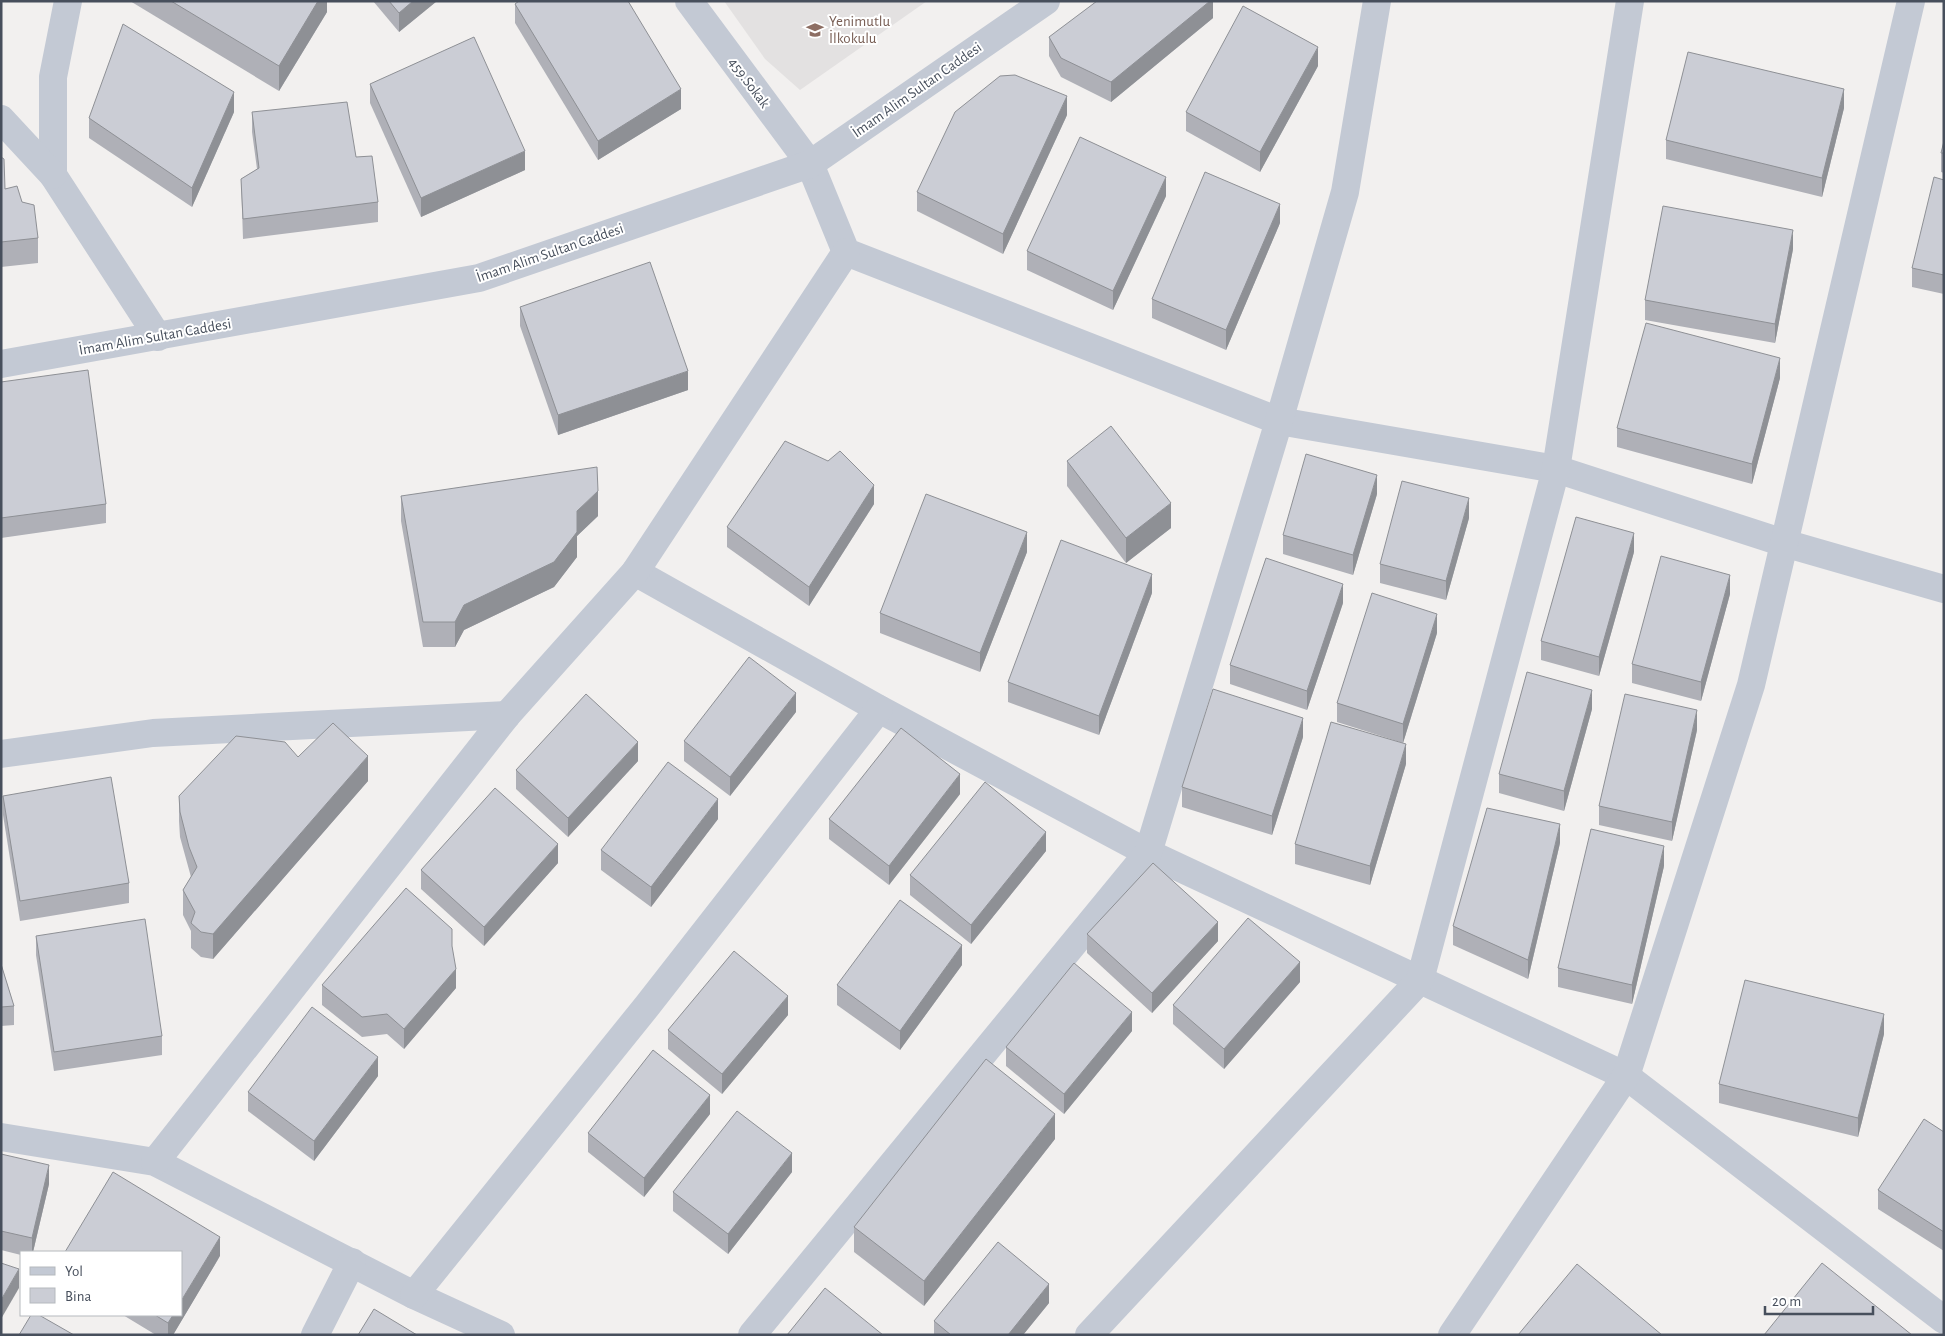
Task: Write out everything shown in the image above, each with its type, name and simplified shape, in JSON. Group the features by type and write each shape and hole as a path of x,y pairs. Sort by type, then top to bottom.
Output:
{"street":[{"path":"53,175 53,77 68,1"},
{"name":"459.Sokak","path":"688,1 810,164 846,252"},
{"name":"İmam Alim Sultan Caddesi","path":"1,364 479,278 810,164 1046,1"},
{"path":"752,1335 1148,853 1279,421 1345,192 1377,1"},
{"path":"1089,1335 1420,980 1556,470 1630,1"},
{"path":"1452,1335 1626,1076 1751,685 1911,1"},
{"path":"1,119 53,175 158,337"},
{"path":"155,1162 508,715 635,572 846,252 1279,421 1556,470 1784,543 1944,589"},
{"path":"635,572 878,709 1148,853 1626,1076 1944,1320"},
{"path":"414,1295 647,1006 878,709"},
{"path":"1,754 153,733 508,715"},
{"path":"1,1136 155,1162 414,1295 501,1335"},
{"path":"315,1335 352,1262"}],"shaded area":[{"name":"Yenimutlu İlkokulu","path":"724,1 927,1 800,90 765,59"}],"building":[{"path":"171,1 318,1 279,66"},
{"path":"389,1 413,1 399,13"},
{"path":"519,1 628,1 681,89 598,141 515,4"},
{"path":"1097,1 1210,1 1111,82 1061,58 1049,37"},
{"path":"1243,6 1318,47 1260,152 1186,112"},
{"path":"123,24 234,92 192,188 89,118"},
{"path":"474,37 525,151 421,198 370,84"},
{"path":"1688,52 1844,89 1822,178 1666,140"},
{"path":"1015,75 1067,96 1003,234 917,192 955,112 1000,76"},
{"path":"347,102 356,157 372,156 378,202 243,219 241,179 259,168 252,112"},
{"path":"1080,137 1166,177 1113,291 1027,251"},
{"path":"1944,141 1944,153 1941,153"},
{"path":"1,157 4,159 5,189 17,186 22,202 34,205 38,238 1,242"},
{"path":"1205,172 1280,204 1226,330 1152,299"},
{"path":"1934,177 1944,180 1944,275 1912,268"},
{"path":"1663,206 1793,230 1775,324 1645,300"},
{"path":"650,262 688,371 558,415 520,307"},
{"path":"1646,323 1780,358 1752,464 1617,428"},
{"path":"88,370 106,504 1,518 1,382"},
{"path":"1111,426 1171,503 1126,538 1067,461"},
{"path":"785,441 828,461 840,451 874,485 809,587 727,527"},
{"path":"1306,454 1377,475 1353,555 1283,535"},
{"path":"597,467 598,491 577,511 577,532 554,562 464,605 455,622 423,622 401,496"},
{"path":"1402,481 1469,498 1446,581 1380,564"},
{"path":"926,494 1027,532 980,653 880,613"},
{"path":"1576,517 1634,533 1599,657 1541,641"},
{"path":"1061,540 1152,574 1099,716 1008,682"},
{"path":"1661,556 1730,575 1701,682 1632,664"},
{"path":"1266,558 1343,584 1307,691 1230,665"},
{"path":"1372,593 1437,614 1403,724 1337,703"},
{"path":"749,657 796,693 730,777 684,741"},
{"path":"1527,672 1592,690 1564,791 1499,774"},
{"path":"1213,689 1303,718 1272,816 1182,787"},
{"path":"586,694 638,742 568,818 516,770"},
{"path":"1625,694 1697,710 1672,822 1599,806"},
{"path":"1331,722 1406,744 1370,866 1295,844"},
{"path":"333,723 368,756 213,934 201,932 191,923 195,912 183,890 197,867 189,847 180,812 179,796 236,736 285,742 298,757"},
{"path":"901,728 960,774 889,866 829,819"},
{"path":"668,762 718,799 651,887 601,850"},
{"path":"111,777 129,883 20,901 3,796"},
{"path":"985,782 1046,832 971,925 910,875"},
{"path":"495,788 558,844 484,927 421,870"},
{"path":"1487,808 1560,824 1528,960 1453,926"},
{"path":"1591,829 1664,846 1632,985 1558,968"},
{"path":"1153,863 1218,922 1152,993 1087,934"},
{"path":"406,888 452,929 452,946 456,969 404,1029 387,1014 362,1017 322,985"},
{"path":"900,900 962,945 900,1031 837,985"},
{"path":"1248,918 1300,962 1224,1049 1173,1005"},
{"path":"145,919 162,1036 54,1052 36,936"},
{"path":"734,951 788,996 722,1074 668,1030"},
{"path":"1074,963 1132,1012 1064,1094 1006,1047"},
{"path":"1,964 14,1006 1,1007"},
{"path":"1745,980 1884,1014 1858,1118 1719,1084"},
{"path":"312,1007 378,1057 314,1141 248,1092"},
{"path":"653,1050 710,1095 644,1178 588,1133"},
{"path":"986,1059 1055,1114 924,1281 854,1227"},
{"path":"737,1111 792,1153 728,1234 673,1192"},
{"path":"1924,1119 1944,1132 1944,1232 1878,1190"},
{"path":"1,1154 49,1165 32,1238 1,1231"},
{"path":"113,1172 220,1237 182,1299 182,1251 66,1251"},
{"path":"998,1242 1049,1284 1008,1335 951,1335 934,1321"},
{"path":"1,1263 19,1269 1,1300"},
{"path":"1822,1263 1912,1335 1764,1335"},
{"path":"1577,1264 1662,1335 1518,1335"},
{"path":"825,1288 883,1335 787,1335"},
{"path":"374,1309 417,1335 358,1335"},
{"path":"30,1316 41,1316 74,1335 19,1335"},
{"path":"157,1316 172,1316 168,1323"}],"place":[{"name":"Yenimutlu İlkokulu","path":"815,30"}]}
